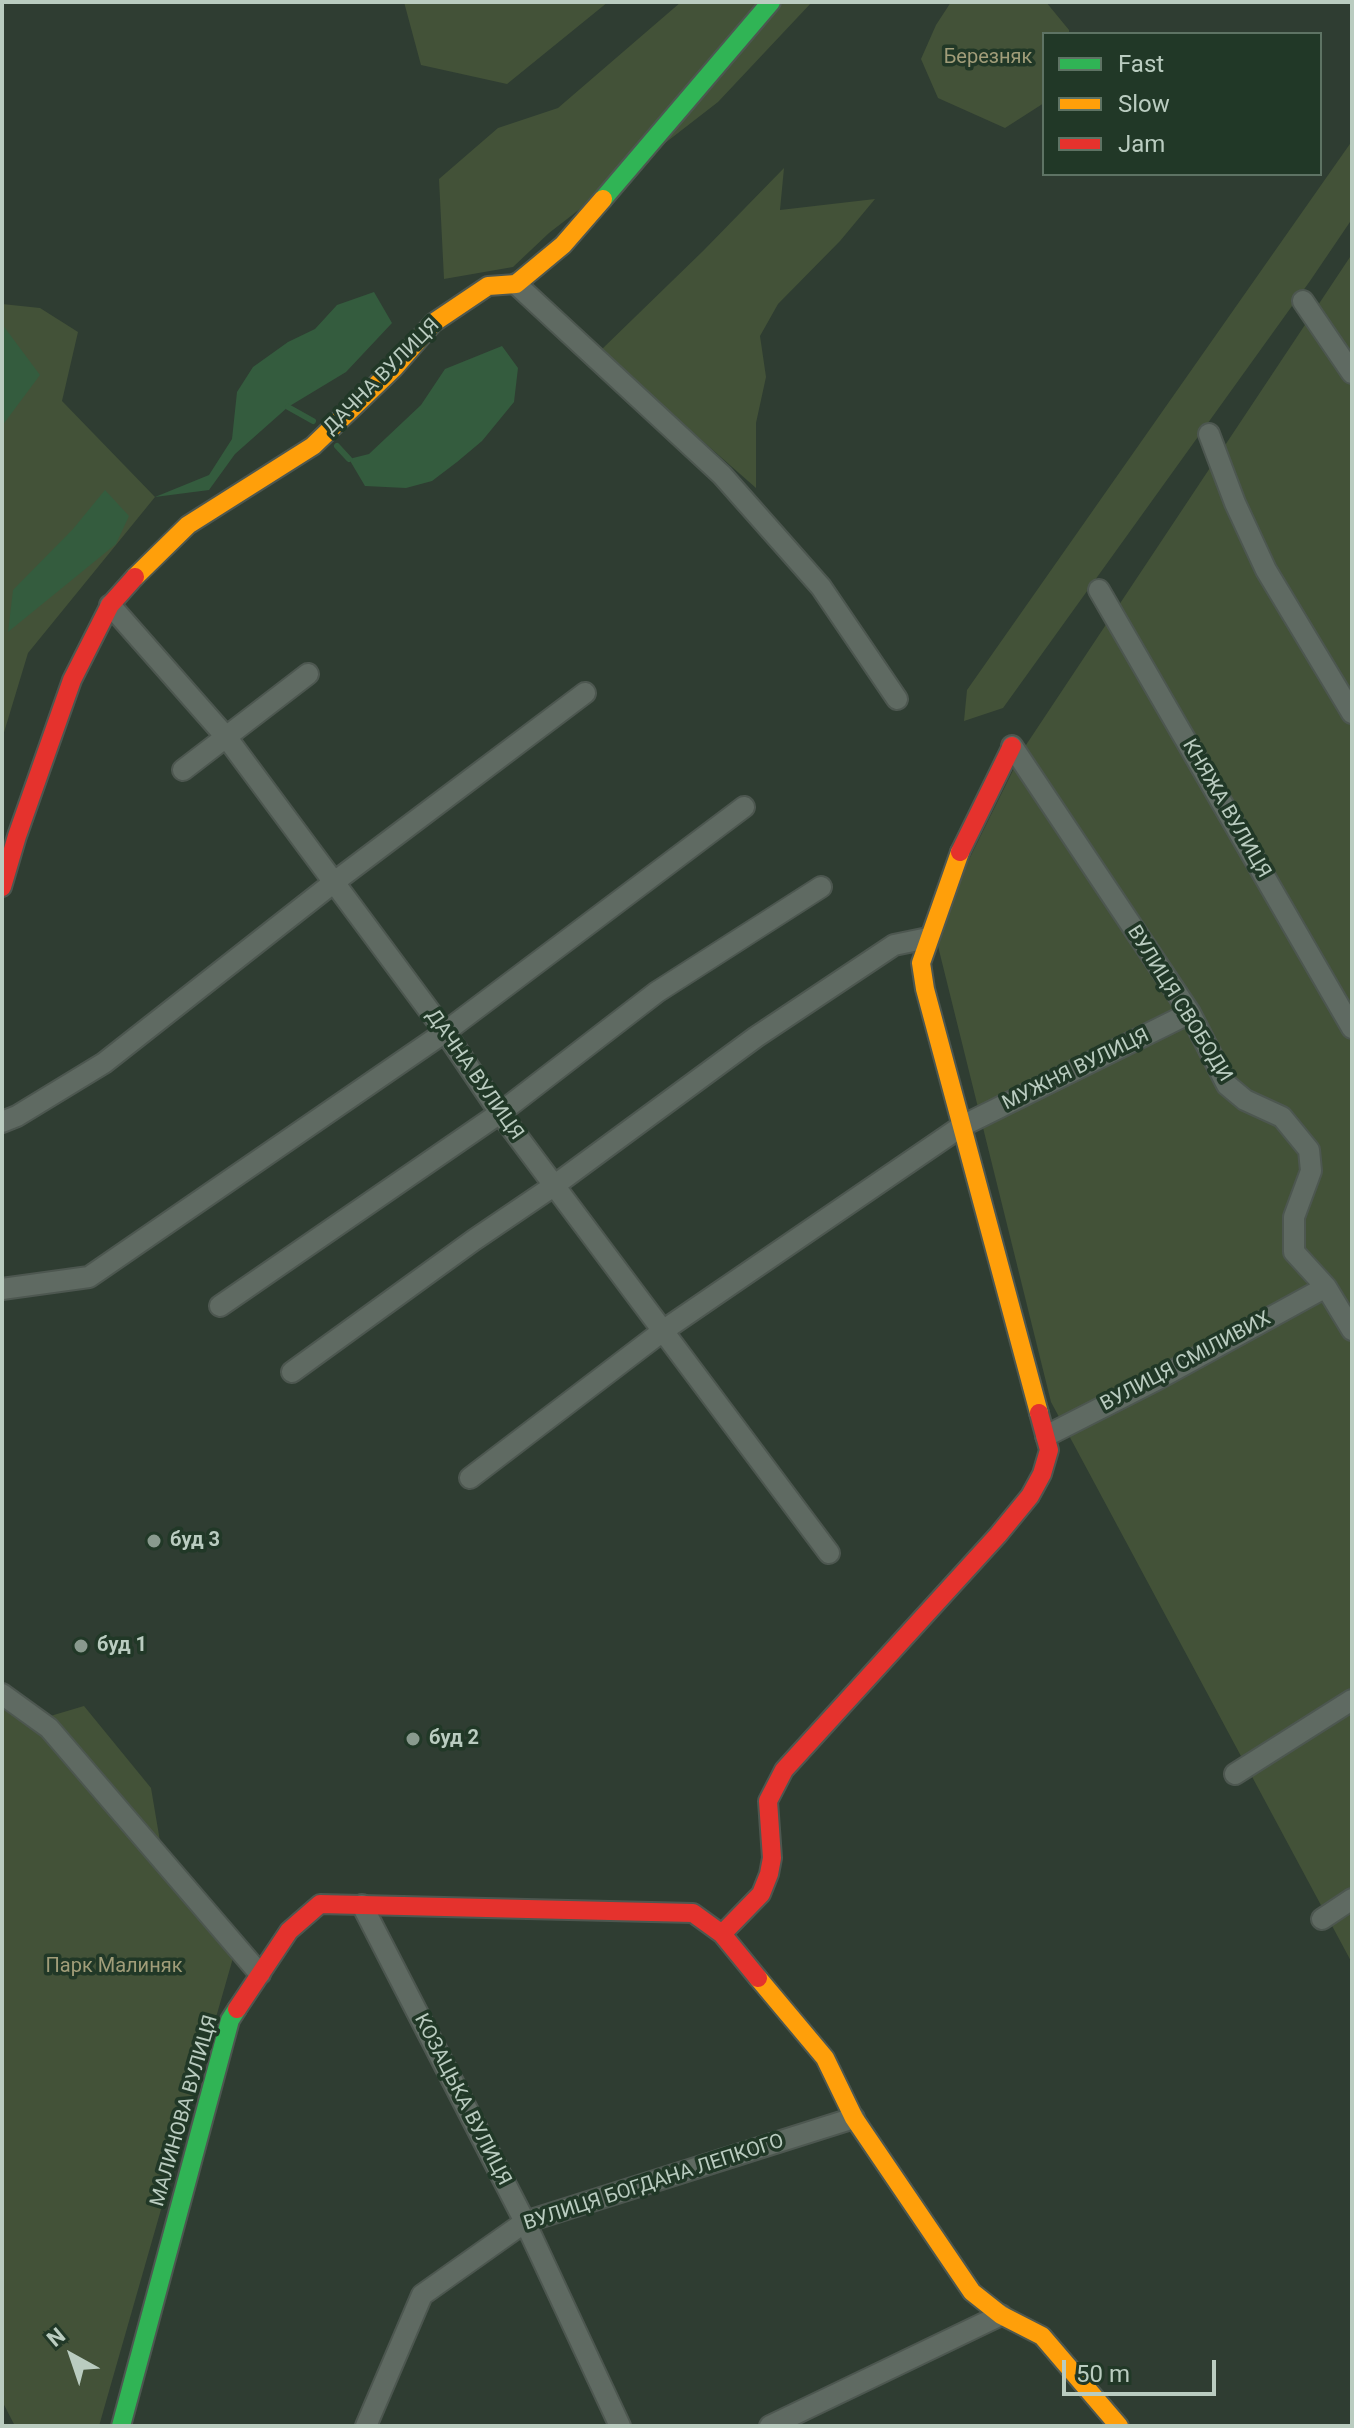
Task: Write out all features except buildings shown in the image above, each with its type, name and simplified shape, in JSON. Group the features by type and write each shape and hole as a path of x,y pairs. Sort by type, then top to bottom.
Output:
{"street":[{"name":"ДАЧНА ВУЛИЦЯ","path":"2,887 72,680 110,605 149,561 188,525 313,446 394,368 433,323 488,286 516,284 563,245 771,2"},
{"path":"516,284 722,475 821,587 897,699"},
{"path":"1303,301 1352,373"},
{"path":"1209,434 1235,503 1266,570 1352,713"},
{"name":"КНЯЖА ВУЛИЦЯ","path":"1099,590 1352,1028"},
{"name":"ДАЧНА ВУЛИЦЯ","path":"110,605 227,738 445,1032 500,1113 829,1553"},
{"path":"183,770 308,674"},
{"path":"2,1122 104,1063 333,883 585,693"},
{"path":"722,1934 761,1894 769,1874 772,1858 768,1801 784,1770 1026,1502 1047,1467 1049,1450 1046,1436 925,989 921,963 959,855 1012,746"},
{"name":"ВУЛИЦЯ СВОБОДИ","path":"1012,746 1190,1013 1227,1085 1245,1100 1282,1117 1309,1150 1311,1171 1294,1217 1294,1252 1326,1287 1352,1330"},
{"path":"2,1289 89,1277 445,1032 744,807"},
{"path":"220,1306 500,1113 657,992 821,887"},
{"path":"292,1372 756,1037 894,945 928,938"},
{"name":"МУЖНЯ ВУЛИЦЯ","path":"470,1478 664,1330 962,1126 1190,1013"},
{"name":"ВУЛИЦЯ СМІЛИВИХ","path":"1046,1436 1326,1287"},
{"path":"2,1694 49,1728 260,1974"},
{"path":"1235,1774 1352,1700"},
{"path":"1322,1919 1352,1899"},
{"name":"МАЛИНОВА ВУЛИЦЯ","path":"121,2426 230,2020 289,1931 320,1904 693,1913 722,1934 825,2058 854,2118 972,2292 1001,2315 1042,2336 1119,2426"},
{"name":"КОЗАЦЬКА ВУЛИЦЯ","path":"362,1905 525,2222 620,2426"},
{"name":"ВУЛИЦЯ БОГДАНА ЛЕПКОГО","path":"366,2426 422,2295 525,2222 854,2118"},
{"path":"770,2426 1001,2315"}],"green space":[{"path":"404,2 608,2 507,84 421,65"},
{"path":"681,2 812,2 718,102 549,233 513,267 444,279 439,179 498,128 558,108"},
{"name":"Березняк","path":"951,2 1046,2 1069,32 1042,32 1042,104 1005,128 938,98 921,59 936,25"},
{"path":"1352,141 1352,219 1003,708 964,721 967,690"},
{"path":"784,168 780,210 875,199 840,241 778,304 760,336 766,377 756,423 756,488 600,351"},
{"path":"1352,254 1352,1963 1051,1402 934,930 1024,748"},
{"path":"2,304 40,308 78,332 62,401 155,497 28,653 2,739"},
{"name":"Парк Малиняк","path":"2,1696 37,1720 84,1706 151,1788 162,1853 239,1937 99,2426 15,2426 2,2401"}],"shaded area":[{"path":"374,292 392,323 346,372 288,407 235,454 209,490 155,497 209,475 232,439 237,392 253,367 288,342 315,329 337,305"},
{"path":"2,324 40,375 2,426"},
{"path":"502,346 518,368 514,402 482,441 432,481 406,488 365,486 349,459 369,454 421,405 445,369"},
{"path":"105,490 129,516 116,544 8,632 13,590 73,529"}],"waterway":[{"path":"288,407 313,421"},
{"path":"337,446 349,459"}],"traffic: fast":[{"path":"603,199 771,2"},
{"path":"121,2426 230,2020 237,2009"}],"traffic: slow":[{"path":"135,577 188,525 313,446 394,368 433,323 488,286 516,284 563,245 603,199"},
{"path":"960,852 921,963 925,989 1039,1413"},
{"path":"758,1978 825,2058 854,2118 972,2292 1001,2315 1042,2336 1119,2426"}],"traffic: jam":[{"path":"2,887 72,680 110,605 135,577"},
{"path":"960,852 1012,746"},
{"path":"722,1934 761,1894 769,1874 772,1858 768,1801 784,1770 1030,1496 1042,1474 1049,1450 1039,1413"},
{"path":"237,2009 289,1931 320,1904 693,1913 722,1934 758,1978"}],"place":[{"name":"буд 3","path":"154,1541"},
{"name":"буд 1","path":"81,1646"},
{"name":"буд 2","path":"413,1739"}]}
